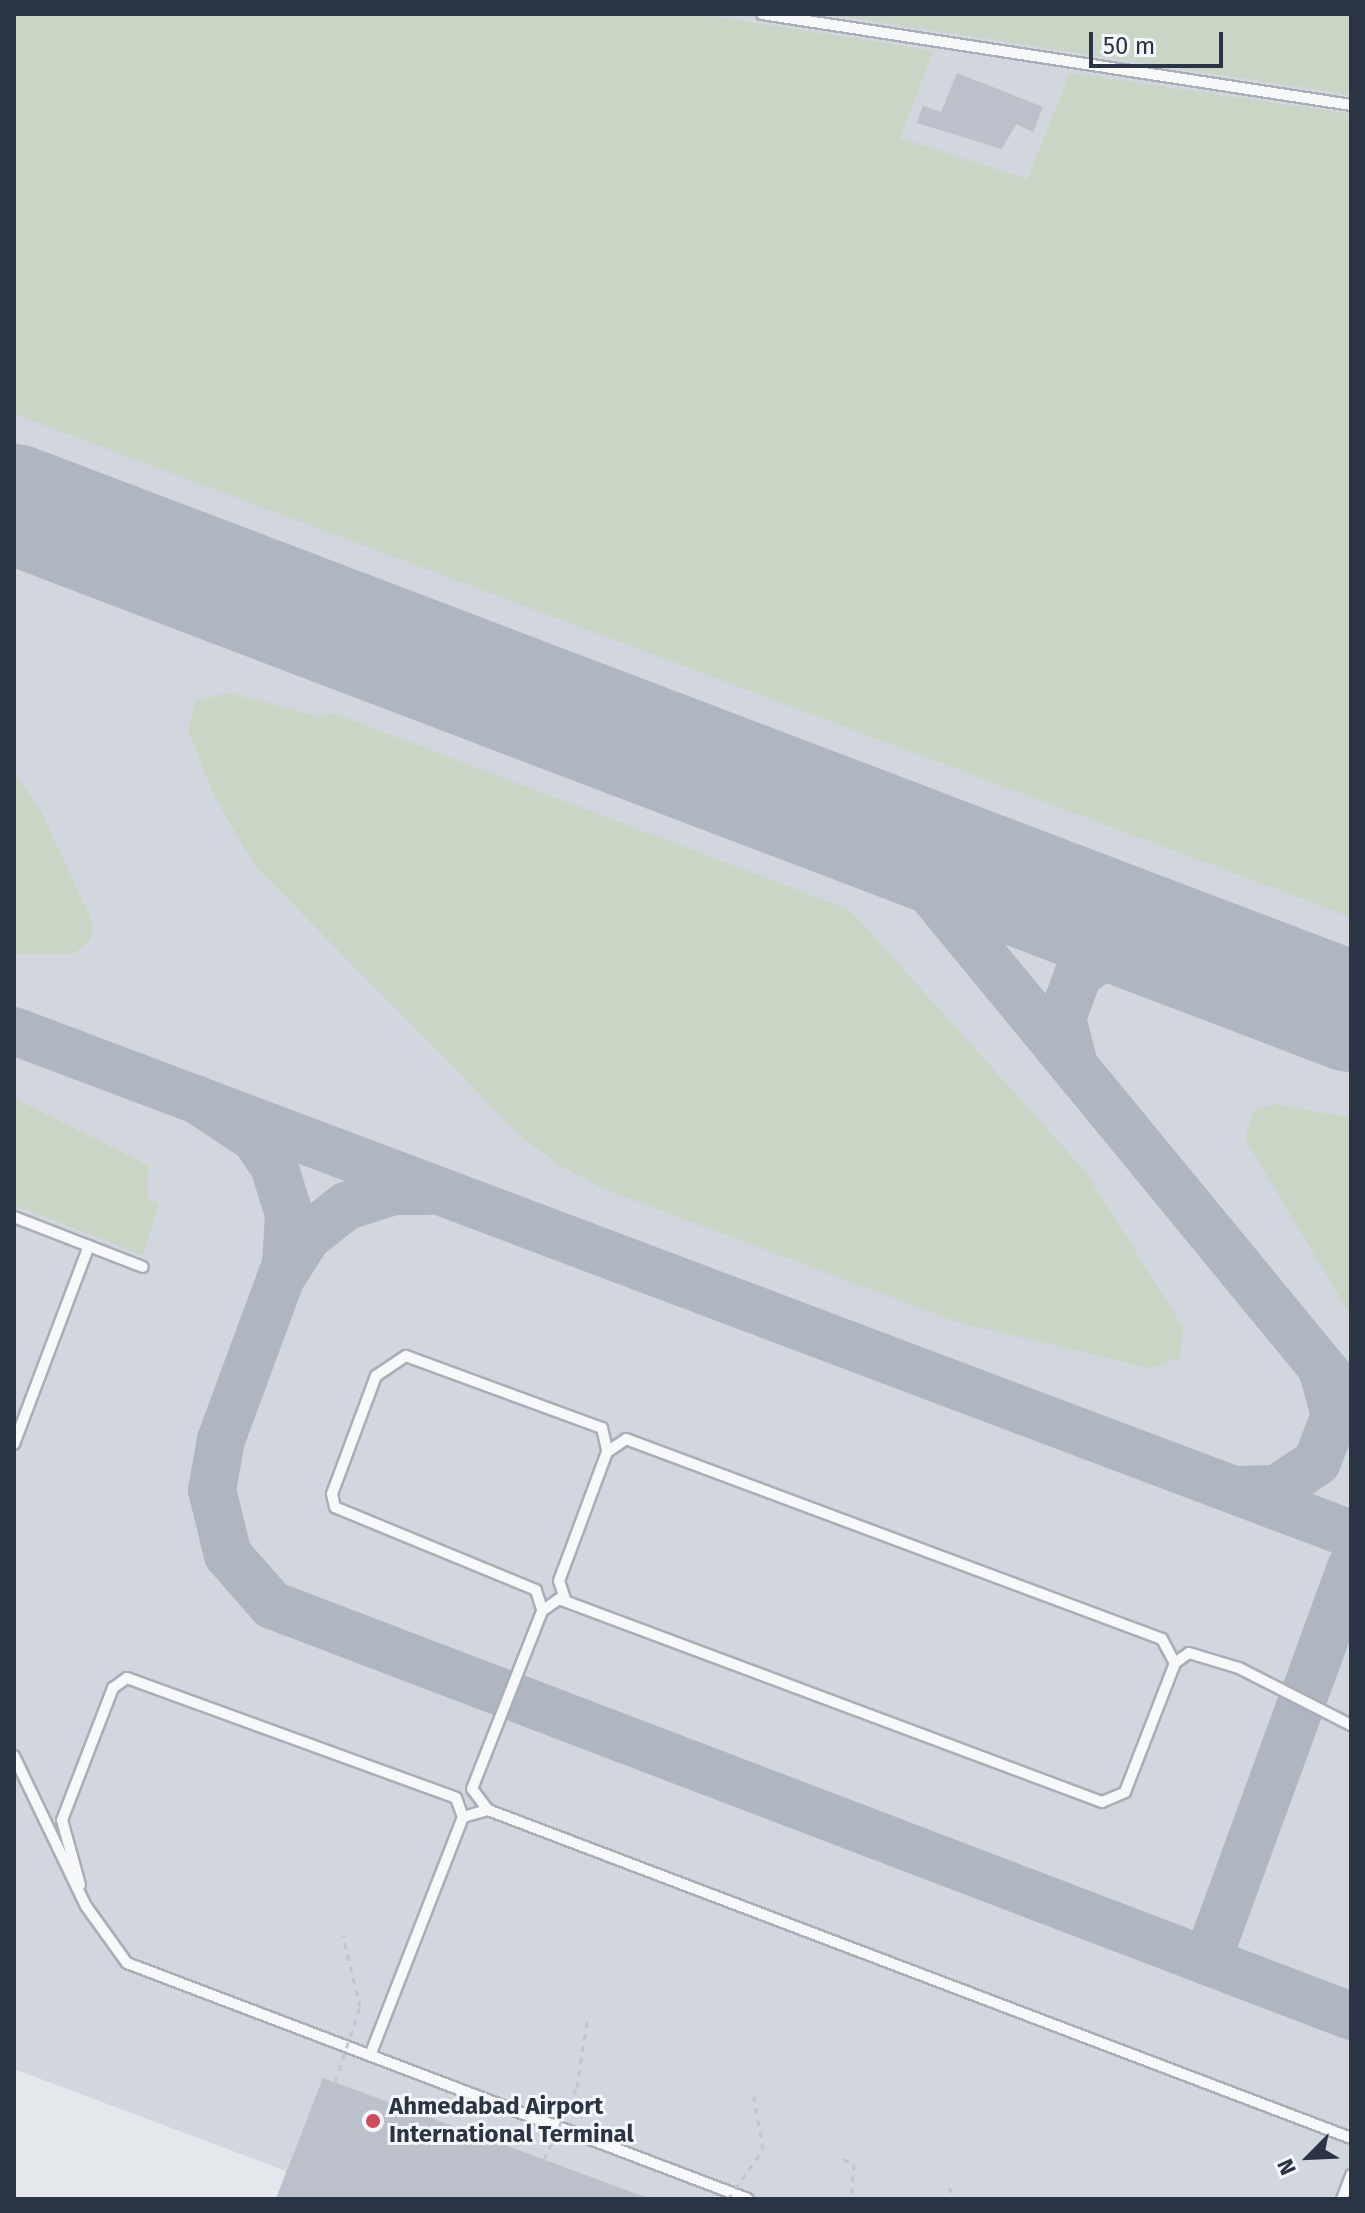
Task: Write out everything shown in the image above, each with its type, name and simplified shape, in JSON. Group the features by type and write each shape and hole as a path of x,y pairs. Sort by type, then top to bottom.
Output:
{"lane":[{"path":"762,14 1351,105"},
{"path":"14,1217 143,1267"},
{"path":"14,1444 89,1246"},
{"path":"559,1581 534,1589 335,1507 332,1494 376,1376 406,1356 602,1428 607,1452 559,1581 565,1599"},
{"path":"607,1452 626,1439 792,1500 1162,1639 1175,1663"},
{"path":"534,1589 542,1611"},
{"path":"472,1789 542,1611 565,1599 1106,1803 1125,1792 1175,1663 1196,1653 1226,1663 1351,1725"},
{"path":"86,1906 62,1820 113,1688 124,1679 450,1795 472,1789"},
{"path":"14,1756 86,1906 127,1963 748,2199"},
{"path":"472,1789 488,1810 1351,2138"},
{"path":"450,1795 463,1817"},
{"path":"463,1817 488,1810"},
{"path":"370,2055 463,1817"},
{"path":"1342,2199 1351,2175"}],"path":[{"path":"335,2082 360,2007 343,1935"},
{"path":"544,2160 577,2087 587,2022"},
{"path":"728,2199 763,2149 753,2091"},
{"path":"843,2159 854,2164 851,2199"},
{"path":"949,2187 956,2199"}],"shaded area":[{"path":"14,14 1351,14 1351,2199 276,2199 286,2171 14,2069"}],"green space":[{"path":"14,14 699,14 933,51 900,138 1027,179 1070,73 1351,114 1351,917 14,414"},
{"path":"826,14 1351,14 1351,95"},
{"path":"229,693 318,716 333,713 850,910 1085,1171 1183,1327 1180,1358 1149,1368 957,1322 602,1188 558,1164 522,1137 255,866 214,796 188,730 195,701"},
{"path":"14,772 41,811 92,921 91,940 73,954 14,953"},
{"path":"14,1098 149,1166 147,1198 159,1203 143,1255 14,1205"},
{"path":"1276,1104 1351,1118 1351,1316 1245,1139 1253,1111"}],"building":[{"path":"957,73 1043,107 1033,132 1016,124 1002,149 917,123 923,106 941,112"},
{"name":"Ahmedabad Airport International Terminal","path":"323,2078 645,2197 276,2199"}],"taxiway":[{"path":"860,825 893,846 1351,1403"},
{"path":"1074,1065 1062,1018 1078,975 1119,943 1165,941"},
{"path":"14,1031 1351,1534"},
{"path":"196,1099 255,1138 274,1166 289,1214 286,1264 221,1440 212,1490 228,1555 272,1605 1351,2016"},
{"path":"284,1273 307,1237 346,1206 394,1191 429,1191"},
{"path":"1236,1490 1277,1489 1317,1462 1335,1415 1322,1368"},
{"path":"1207,1961 1351,1568"}],"runway":[{"path":"14,504 1351,1012"}],"place":[{"name":"Ahmedabad Airport International Terminal","path":"373,2121"}]}
